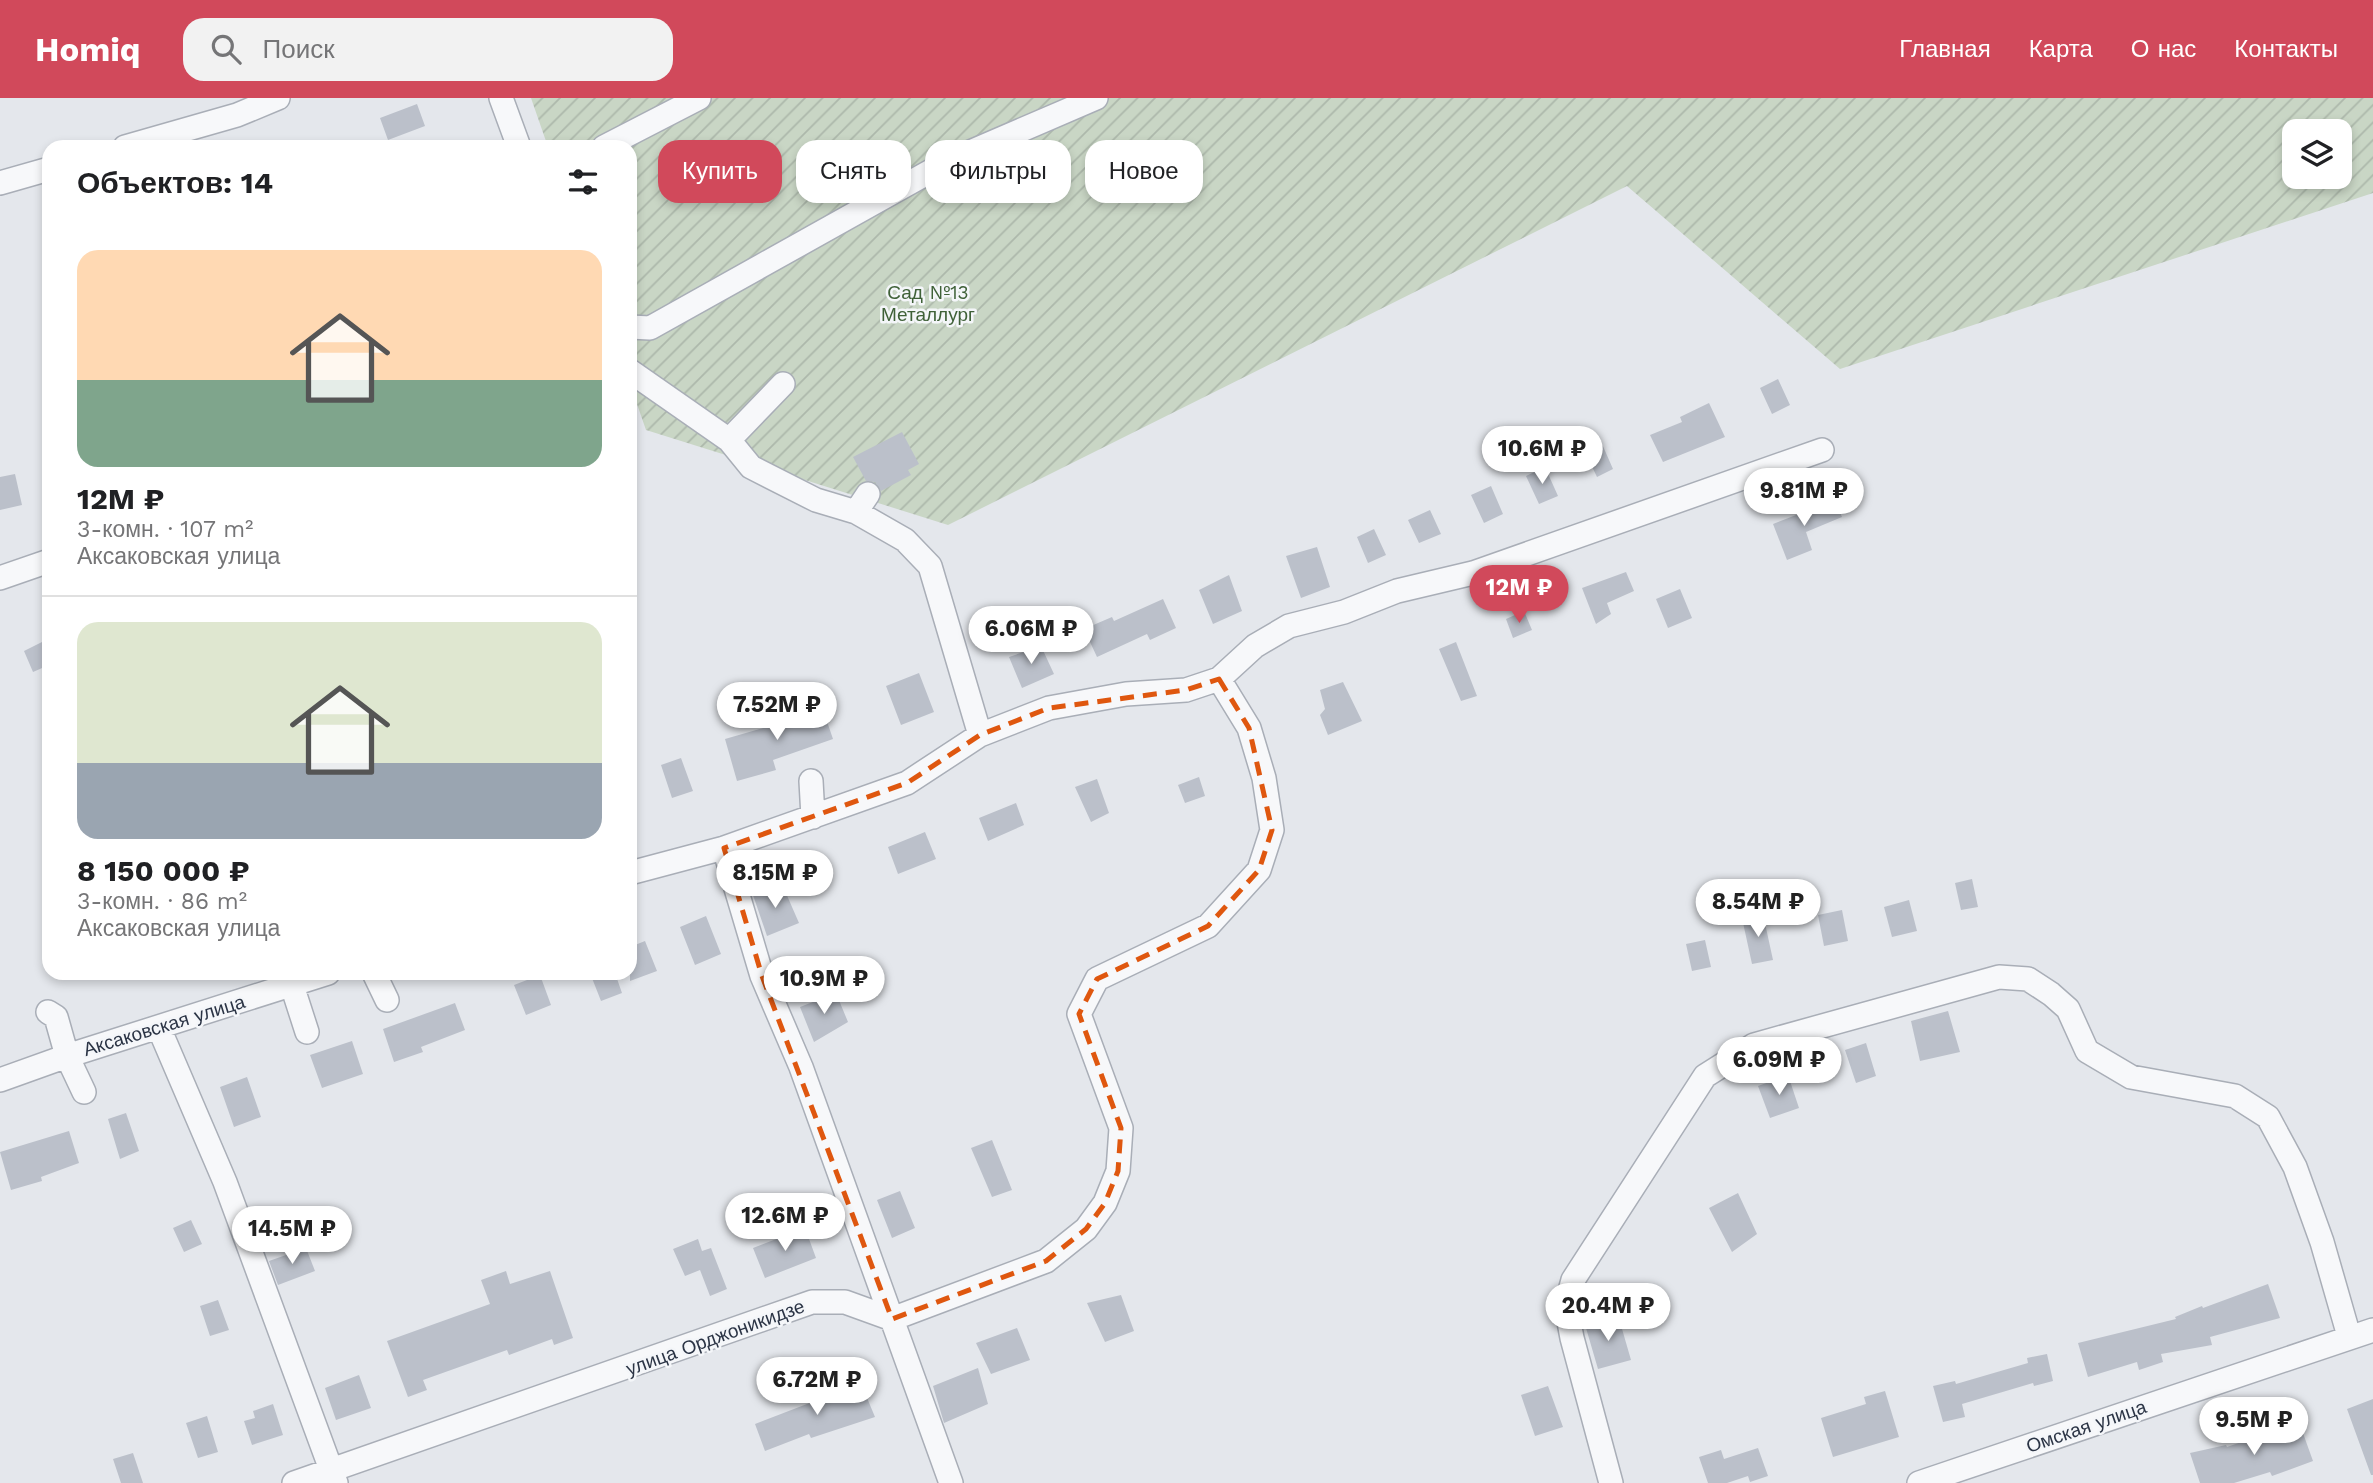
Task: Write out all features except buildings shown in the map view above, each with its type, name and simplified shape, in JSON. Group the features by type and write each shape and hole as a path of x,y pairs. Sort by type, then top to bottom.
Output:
{"street":[{"path":"150,140 237,115 278,98"},
{"path":"501,98 516,140"},
{"path":"617,140 698,98"},
{"path":"637,327 650,328 947,162 1096,98"},
{"path":"0,183 42,171"},
{"path":"637,376 729,440 751,467 816,500 862,503 930,566 980,735"},
{"path":"729,440 783,384"},
{"path":"637,871 724,848 907,783 980,735 1049,708 1126,694 1186,690 1219,679 1255,646 1289,626 1344,612 1397,591 1473,573 1822,450"},
{"path":"0,578 42,563"},
{"path":"891,1319 1046,1261 1086,1229 1105,1203 1118,1171 1121,1128 1079,1014 1097,979 1208,926 1259,870 1272,830 1264,778 1249,728 1219,679"},
{"path":"811,781 813,817"},
{"path":"724,848 762,976 801,1067 951,1483"},
{"path":"1611,1483 1566,1306 1573,1280 1705,1076 1754,1045 1999,976 2028,979 2051,993 2068,1009 2087,1051 2131,1077 2235,1096 2268,1117 2295,1167 2322,1242 2348,1336"},
{"name":"Аксаковская улица","path":"0,1080 159,1028 287,980"},
{"path":"290,980 307,1032"},
{"path":"377,980 387,1000"},
{"path":"48,1012 56,1017 67,1056 84,1092"},
{"path":"159,1028 225,1182 334,1477"},
{"name":"улица Орджоникидзе","path":"295,1483 334,1477 812,1302 845,1302 891,1319"},
{"name":"Омская улица","path":"1919,1483 2348,1336 2373,1330"}],"highlighted area":[{"path":"1219,679 1249,728 1272,830 1259,870 1208,926 1097,979 1079,1014 1121,1128 1118,1171 1105,1203 1086,1229 1046,1261 892,1319 762,976 724,848 907,783 980,735 1049,708 1186,690"}],"green space":[{"name":"Сад №13 Металлург","path":"531,98 2373,98 2373,193 1840,369 1627,186 948,525 646,430 637,404 637,140 546,140"}]}
